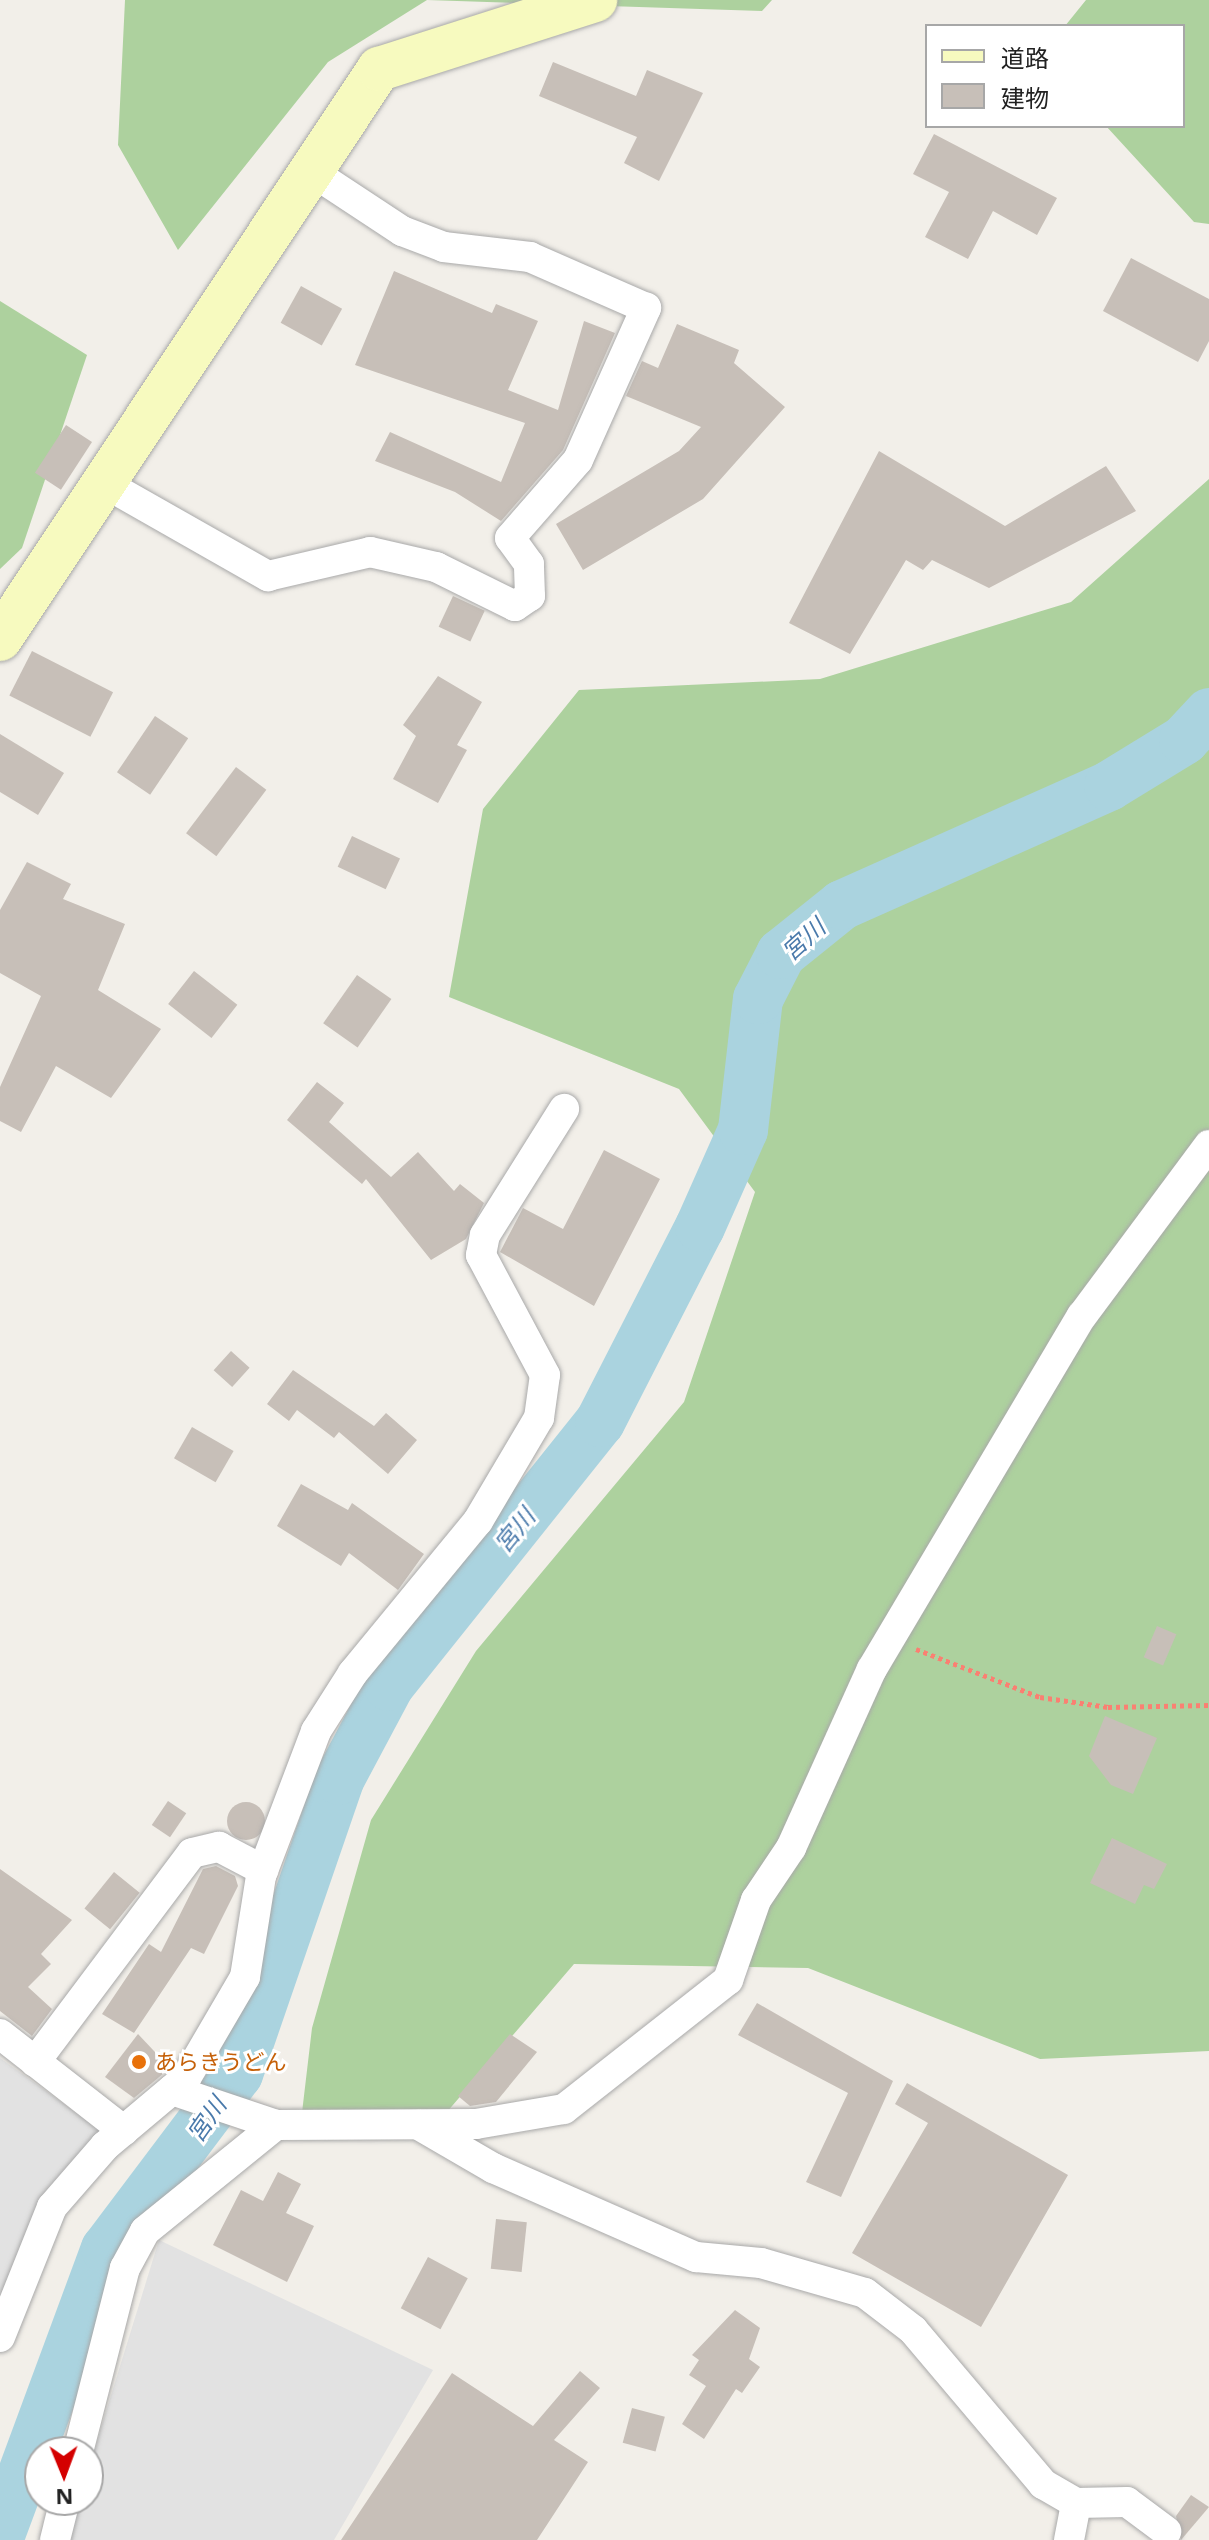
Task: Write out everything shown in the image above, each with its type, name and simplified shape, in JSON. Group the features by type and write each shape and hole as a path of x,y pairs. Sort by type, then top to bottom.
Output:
{"street":[{"path":"0,639 379,69 595,0"},
{"path":"104,483 268,576 370,552 436,567 515,606 530,596 529,564 510,538 578,460 646,308 530,257 444,247 402,231 311,171"},
{"path":"0,2337 52,2207 124,2131 180,2093 245,1977 263,1870 316,1731 353,1673 478,1521 539,1418 545,1375 481,1255 485,1235 564,1109"},
{"path":"180,2093 269,2122 476,2124 564,2109 728,1980 756,1900 791,1848 891,1639 1082,1316 1209,1145"},
{"path":"35,2062 192,1853 219,1847 263,1870"},
{"path":"0,2034 124,2131"},
{"path":"82,2436 125,2268 145,2231 269,2122"},
{"path":"419,2125 493,2168 696,2257 761,2263 865,2293 913,2330 1043,2484 1076,2503 1127,2502 1166,2531"},
{"path":"1069,2540 1076,2503"},
{"path":"55,2540 61,2516"}],"path":[{"path":"891,1639 1040,1697 1108,1707 1209,1705"}],"green space":[{"path":"125,0 427,0 328,62 178,250 118,145"},
{"path":"427,0 772,0 762,11"},
{"path":"1086,0 1209,0 1209,224 1194,222 1108,128 1185,128 1185,24 1067,24"},
{"path":"0,301 87,355 22,548 0,569"},
{"path":"1209,479 1209,2051 1040,2059 808,1968 574,1964 428,2134 299,2138 312,2028 371,1820 476,1651 684,1402 755,1192 679,1089 449,997 483,809 579,690 820,679 1071,602"}],"shaded area":[{"path":"0,2058 100,2130 44,2195 0,2302"},
{"path":"159,2240 433,2370 334,2540 66,2540 74,2516 104,2516 104,2436 98,2436"}],"building":[{"path":"553,62 636,96 647,70 703,93 659,181 624,163 637,137 539,96"},
{"path":"934,134 1057,198 1037,235 993,211 968,259 925,237 949,192 913,174"},
{"path":"1131,258 1209,299 1209,341 1198,362 1103,311"},
{"path":"394,271 492,313 496,304 538,321 508,390 558,410 584,321 615,333 563,450 501,521 455,492 375,461 390,432 501,482 525,423 355,365"},
{"path":"301,286 342,309 322,346 281,323"},
{"path":"677,324 739,350 734,363 785,407 703,499 583,570 556,524 679,451 701,427 626,396 642,361 658,368"},
{"path":"66,425 92,442 61,490 35,473"},
{"path":"879,451 1005,526 1106,466 1136,511 989,588 932,560 923,570 906,560 850,654 789,623"},
{"path":"453,596 485,611 470,642 439,627"},
{"path":"32,651 113,692 90,737 9,696"},
{"path":"438,676 482,702 457,745 467,750 438,803 393,779 416,736 403,725"},
{"path":"155,716 188,738 150,795 117,772"},
{"path":"0,734 64,773 38,815 0,792"},
{"path":"236,767 266,790 216,856 186,833"},
{"path":"352,836 400,858 386,889 338,867"},
{"path":"27,862 71,884 63,899 125,924 98,990 161,1029 111,1098 56,1066 21,1132 0,1121 0,1087 41,996 0,973 0,910"},
{"path":"194,971 237,1005 211,1038 168,1004"},
{"path":"357,975 391,999 358,1047 323,1023"},
{"path":"317,1082 344,1103 329,1122 391,1177 418,1152 454,1191 460,1184 484,1203 466,1239 431,1260 366,1179 362,1184 287,1120"},
{"path":"604,1150 660,1179 594,1306 500,1252 523,1208 563,1229"},
{"path":"231,1351 250,1368 232,1387 214,1370"},
{"path":"293,1370 374,1426 386,1413 417,1440 388,1474 339,1432 334,1438 297,1410 289,1421 267,1404"},
{"path":"192,1427 234,1451 216,1482 174,1458"},
{"path":"301,1484 348,1510 352,1503 424,1554 398,1590 349,1553 341,1566 277,1526"},
{"path":"1157,1626 1176,1634 1163,1666 1144,1657"},
{"path":"1105,1716 1157,1738 1133,1794 1111,1785 1089,1756"},
{"path":"168,1801 186,1813 170,1837 152,1825"},
{"path":"246,1802 259,1808 265,1821 259,1834 246,1840 233,1834 227,1821 233,1808"},
{"path":"1112,1838 1167,1864 1154,1889 1144,1885 1135,1904 1090,1883"},
{"path":"216,1866 235,1876 238,1886 204,1954 191,1948 134,2033 102,2014 149,1944 161,1952 203,1869"},
{"path":"0,1869 72,1920 41,1954 51,1964 28,1987 52,2009 32,2036 0,2011"},
{"path":"114,1872 140,1893 110,1929 84,1909"},
{"path":"757,2003 893,2081 841,2197 806,2182 848,2093 738,2035"},
{"name":"あらきうどん","path":"138,2034 170,2068 134,2098 105,2077"},
{"path":"510,2034 537,2052 496,2102 470,2106 458,2096"},
{"path":"907,2083 1068,2175 981,2327 852,2253 928,2123 895,2104"},
{"path":"278,2172 301,2184 286,2213 314,2226 287,2282 213,2245 241,2190 263,2201"},
{"path":"496,2219 527,2222 522,2272 491,2269"},
{"path":"428,2257 468,2278 441,2329 401,2308"},
{"path":"735,2310 760,2328 749,2359 760,2367 742,2393 736,2389 704,2439 682,2424 706,2386 689,2375 699,2360 692,2355"},
{"path":"580,2371 600,2388 554,2440 588,2462 537,2540 341,2540 452,2373 533,2426"},
{"path":"632,2408 665,2417 656,2452 623,2443"},
{"path":"1191,2495 1209,2507 1181,2540 1176,2516"}],"waterway":[{"name":"宮川","path":"0,2535 106,2249 238,2074 339,1780 389,1686 600,1422 700,1227 743,1130 758,999 781,954 842,905 1109,786 1184,740 1209,713"}],"place":[{"name":"あらきうどん","path":"139,2062"}]}
